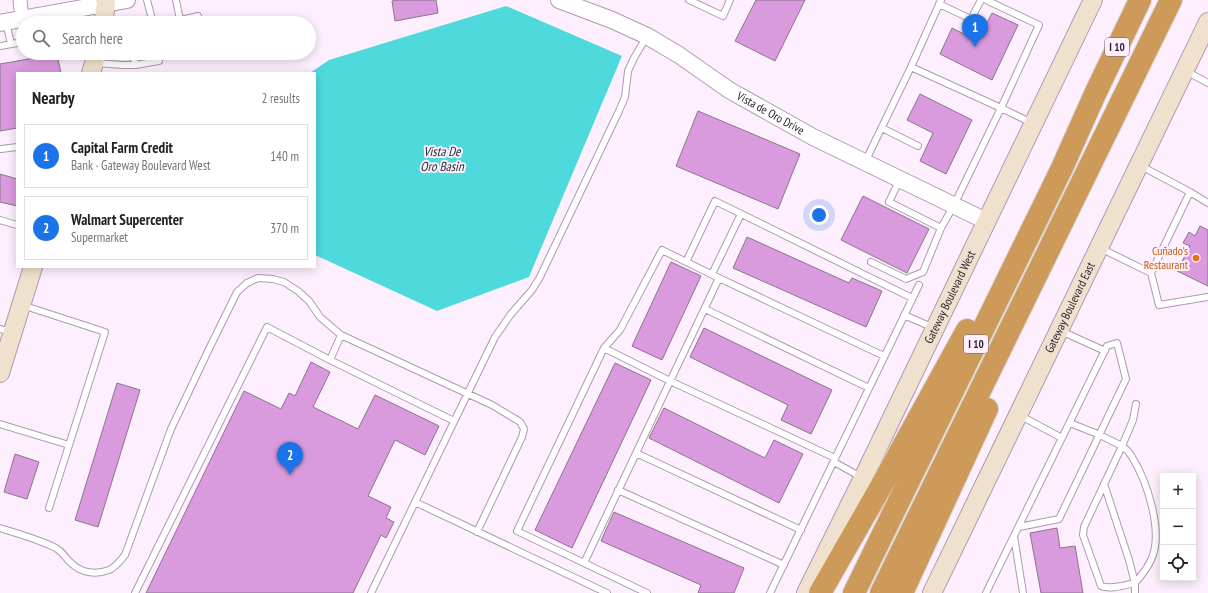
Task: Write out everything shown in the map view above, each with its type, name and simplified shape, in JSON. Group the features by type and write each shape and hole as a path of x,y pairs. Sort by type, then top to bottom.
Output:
{"highway":[{"name":"I 10","path":"854,593 1062,168 1094,94 1140,0"},
{"name":"I 10","path":"881,593 1171,0"},
{"path":"820,593 962,340 1040,181 1094,94"},
{"path":"902,593 1016,348 1045,256"}],"main road":[{"name":"Gateway Boulevard West","path":"806,593 863,478 1093,0"},
{"path":"104,16 105,2"},
{"name":"Gateway Boulevard East","path":"932,593 1208,22"},
{"path":"0,373 6,330 21,305 33,268"}],"street":[{"path":"9,21 20,0"},
{"path":"34,16 105,2 127,0"},
{"name":"Vista de Oro Drive","path":"559,0 612,20 647,36 679,55 729,90 813,137 986,221"}],"lane":[{"path":"147,0 151,16"},
{"path":"176,0 179,16"},
{"path":"690,0 723,16 730,0"},
{"path":"865,162 911,67 940,2 972,20 981,0"},
{"path":"871,262 906,279 923,272 941,228 954,205 1001,108 1039,25 986,0"},
{"path":"9,21 10,44"},
{"path":"371,593 495,337 511,314 532,290 540,277 619,111 624,97 628,71 647,36"},
{"path":"0,46 16,43"},
{"path":"134,60 135,64"},
{"path":"94,63 122,65 159,60"},
{"path":"911,67 1033,124"},
{"path":"1184,70 1208,83"},
{"path":"882,128 918,146"},
{"path":"1,149 16,147"},
{"path":"1139,164 1208,203"},
{"path":"900,179 888,202 941,228"},
{"path":"1190,192 1151,273 1159,306 1208,297"},
{"path":"686,262 715,201 912,298"},
{"path":"712,274 741,214"},
{"path":"0,220 16,225"},
{"path":"1099,248 1151,273"},
{"path":"647,593 517,532 604,348 620,330 662,250 884,356"},
{"path":"0,528 46,543 62,551 71,563 82,571 97,573 110,569 118,564 125,555 171,429 209,349 237,292 247,283 258,278 273,279 284,282 298,291 309,301 320,317 341,335 468,394 520,422 524,429 519,444 477,532"},
{"path":"584,563 719,278"},
{"path":"770,593 918,285"},
{"path":"21,305 105,332 49,508"},
{"path":"705,309 869,388"},
{"path":"904,315 935,328"},
{"path":"135,593 267,327 454,421"},
{"path":"1059,330 1105,351"},
{"path":"330,360 341,335"},
{"path":"986,593 1107,346 1117,343 1126,379 1059,519 1019,527"},
{"path":"604,348 834,460 863,478"},
{"path":"1070,423 1122,446 1132,457 1140,473 1148,493 1156,526 1157,539 1153,556 1144,573 1135,583 1116,587 1105,588 1102,586 1083,535 1084,527 1122,446 1133,420 1136,404"},
{"path":"1018,415 1062,438"},
{"path":"0,424 69,445"},
{"path":"636,453 801,530"},
{"path":"1104,484 1129,560 1135,583 1135,593"},
{"path":"618,490 784,565"},
{"path":"415,502 606,593"},
{"path":"1014,536 1023,593"}],"water":[{"name":"Vista De Oro Basin","path":"506,6 622,56 529,277 437,311 316,255 316,72 311,72 329,60"}],"building":[{"path":"436,0 438,13 395,21 392,1"},
{"path":"756,0 805,0 775,61 735,41"},
{"path":"992,13 1018,25 992,80 940,54 952,28 978,41"},
{"path":"23,60 58,60 61,72 16,72 16,128 0,131 0,64"},
{"path":"920,94 972,120 946,174 920,161 933,133 907,120"},
{"path":"698,111 800,154 778,209 676,166"},
{"path":"0,174 16,179 16,206 0,202"},
{"path":"863,196 929,229 907,273 841,240"},
{"name":"Cuñado's Restaurant","path":"1200,226 1208,230 1208,286 1177,271 1190,246 1183,243 1189,232 1195,236"},
{"path":"747,237 849,283 852,278 882,291 866,327 733,268"},
{"path":"671,262 701,276 662,360 632,346"},
{"path":"704,328 832,390 811,434 781,420 788,405 690,357"},
{"path":"311,362 330,372 313,407 358,429 375,395 439,426 425,455 395,440 368,496 391,507 386,518 394,522 386,538 381,535 353,593 146,593 244,391 281,409 289,393 295,396"},
{"path":"615,363 651,380 572,548 535,530"},
{"path":"117,383 140,390 98,527 75,520"},
{"path":"664,408 765,458 774,440 803,454 779,503 649,438"},
{"path":"15,454 39,462 27,499 4,492"},
{"path":"614,512 744,568 734,593 698,593 701,585 601,541"},
{"path":"1057,528 1060,548 1075,546 1083,593 1041,593 1030,533"}],"place":[{"name":"Capital Farm Credit","path":"975,47"},
{"name":"Cuñado's Restaurant","path":"1196,258"},
{"name":"Walmart Supercenter","path":"290,475"}]}
